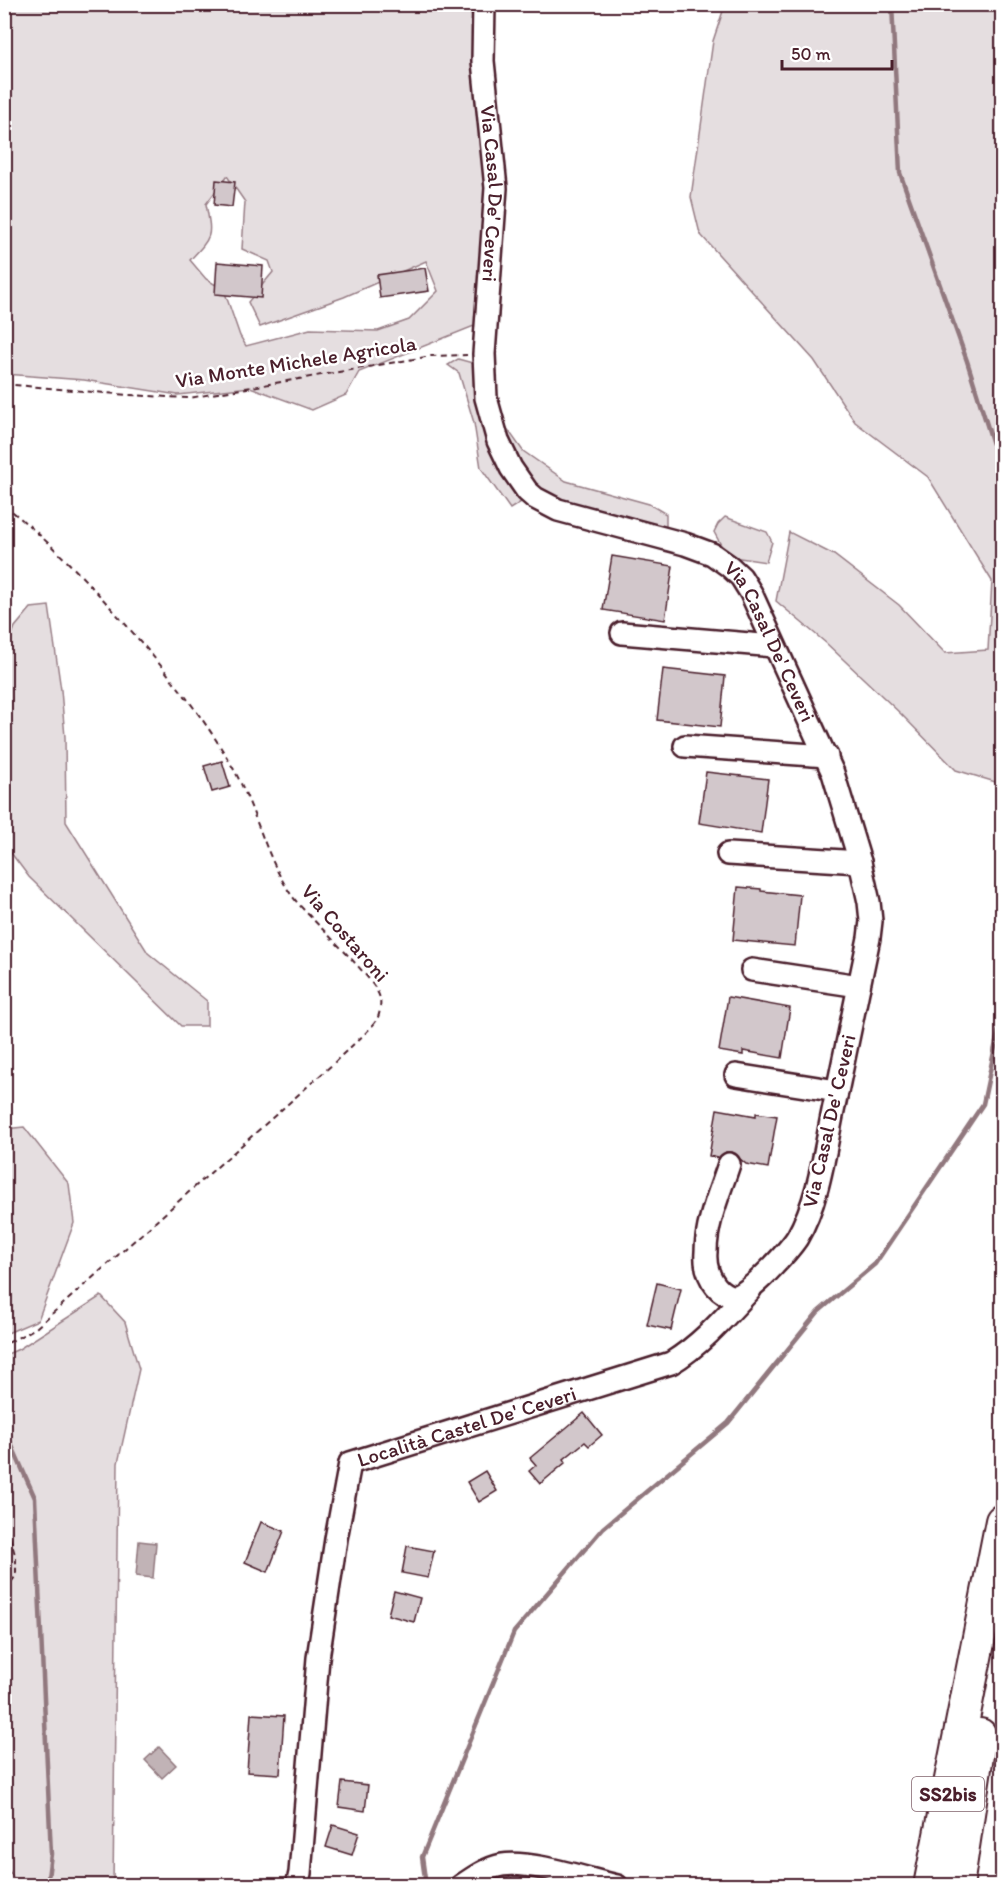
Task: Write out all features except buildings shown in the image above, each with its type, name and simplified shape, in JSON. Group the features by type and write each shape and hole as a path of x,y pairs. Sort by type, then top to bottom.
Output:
{"highway":[{"name":"SS2bis","path":"930,1886 1002,1521"},
{"name":"SS2bis","path":"957,1886 985,1707 1002,1616"}],"street":[{"name":"Via Casal De' Ceveri","path":"484,4 483,61 496,188 484,354 486,398 498,441 511,468 535,498 558,510 684,544 712,554 741,577 751,593 827,756 860,862 869,902 871,921 860,986 822,1165 808,1214 796,1238 781,1257 742,1294 732,1296 724,1293 712,1281 705,1250 711,1221 729,1164"},
{"path":"622,633 774,646"},
{"path":"685,746 827,756"},
{"path":"728,854 860,862"},
{"path":"752,970 860,986"},
{"path":"736,1075 837,1091"},
{"name":"Località Castel De' Ceveri","path":"297,1886 318,1658 350,1463 671,1363 703,1340 781,1257"},
{"path":"461,1886 478,1874 503,1865 537,1866 616,1886"}],"path":[{"name":"Via Monte Michele Agricola","path":"4,384 189,398 432,356 484,354"},
{"name":"Via Costaroni","path":"4,505 86,579 177,684 214,737 240,781 273,864 288,890 314,922 374,984 380,997 380,1010 376,1021 334,1063 36,1328 4,1345"},
{"path":"4,1517 16,1558 16,1575 4,1590"}],"shaded area":[{"path":"4,5 470,5 485,108 501,154 499,316 359,372 346,395 312,410 250,387 178,395 84,380 5,374","holes":["227,176 245,202 242,249 269,261 273,272 248,302 260,327 344,297 426,261 438,291 409,320 378,331 310,329 246,346 240,336 224,290 206,279 190,260 203,246 209,235 206,204"]},
{"path":"725,5 1002,5 1002,784 956,770 826,643 776,601 789,532 834,555 899,605 945,653 988,650 992,581 928,477 855,422 814,360 700,234 691,197 713,41"},
{"path":"458,359 480,365 497,414 523,451 566,481 649,504 666,514 666,529 552,500 520,483 521,502 510,509 481,468 474,423 459,373 448,365"},
{"path":"725,517 767,532 772,542 766,562 727,556 714,532"},
{"path":"49,606 65,737 66,822 148,953 207,1001 207,1026 181,1026 29,877 5,845 5,653 15,627 31,608"},
{"path":"24,1127 69,1184 74,1223 38,1320 5,1334 5,1129"},
{"path":"101,1296 125,1322 139,1369 118,1463 113,1885 14,1885 16,1881 4,1864 5,1355 19,1349"},
{"path":"139,1541 156,1543 153,1578 136,1576"},
{"path":"159,1747 176,1765 162,1778 145,1760"}],"waterway":[{"path":"892,4 900,173 967,361 1002,473"},
{"path":"426,1886 422,1857 514,1632 603,1528 728,1423 818,1312 875,1264 983,1104 1002,1014"},
{"path":"4,1428 35,1498 51,1854 47,1886"}]}
